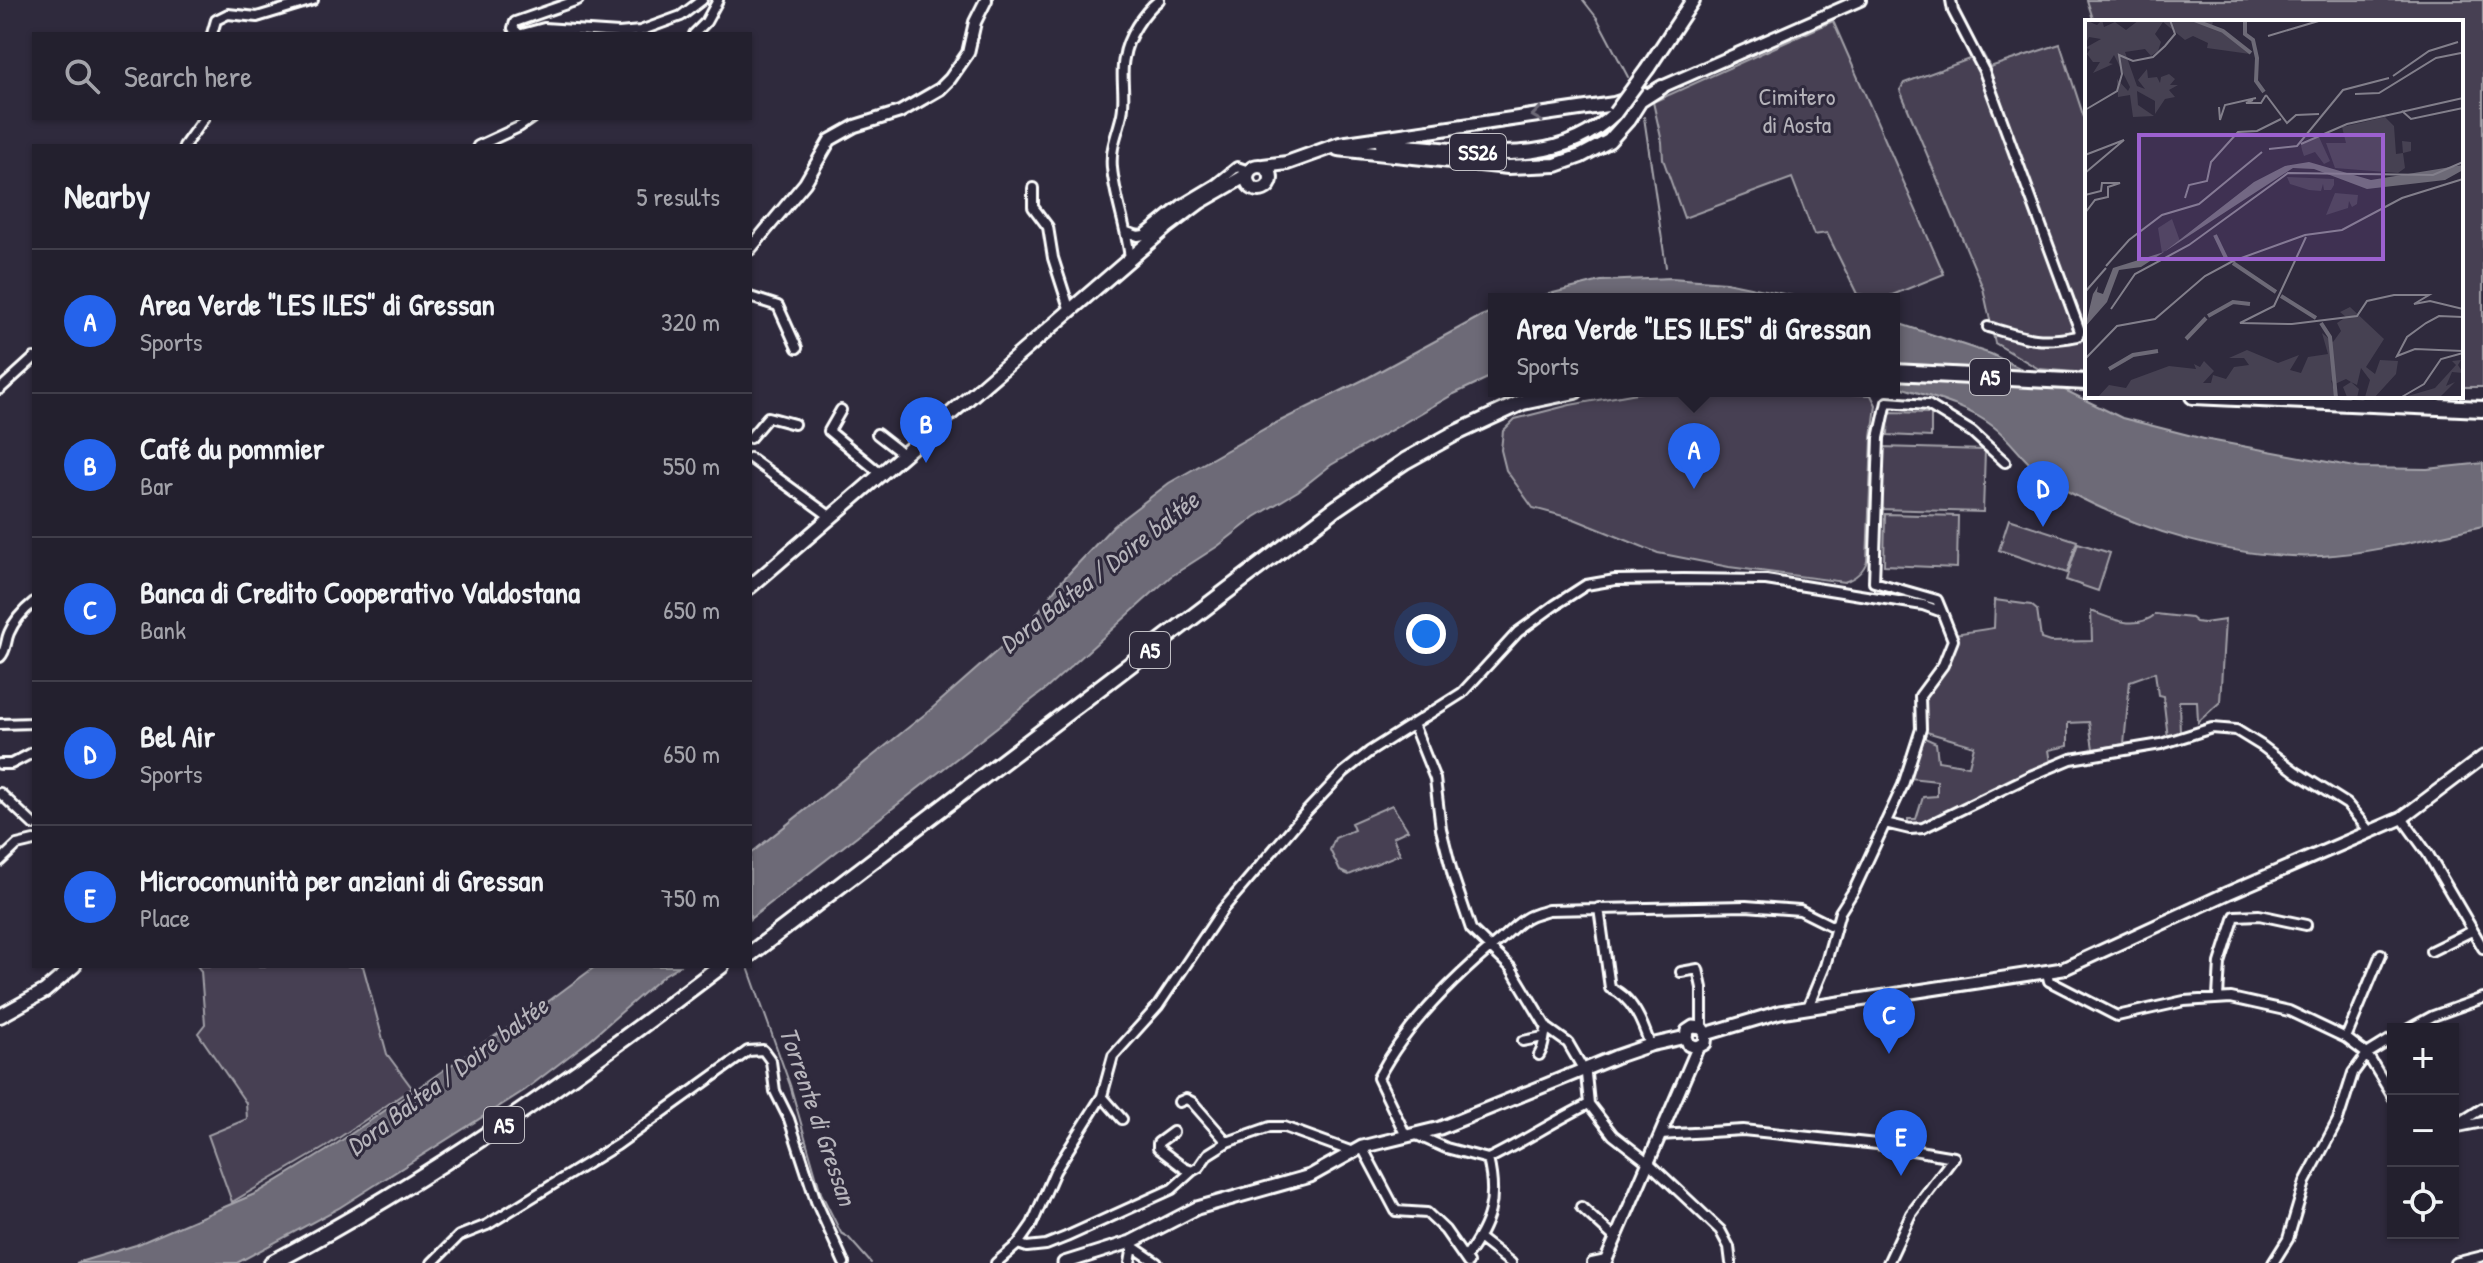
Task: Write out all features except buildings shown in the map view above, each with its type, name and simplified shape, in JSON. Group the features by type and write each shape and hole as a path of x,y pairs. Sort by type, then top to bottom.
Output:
{"highway":[{"name":"A5","path":"1900,372 2085,382"},
{"name":"A5","path":"1900,381 2085,391"},
{"name":"A5","path":"752,942 1338,496 1395,456 1446,428 1516,397"},
{"name":"A5","path":"752,952 1336,508 1405,461 1454,434 1523,402 1547,397"},
{"path":"2232,398 2483,409"},
{"path":"2401,398 2483,401"},
{"name":"A5","path":"272,1263 397,1192 510,1121 718,968"},
{"name":"A5","path":"291,1263 399,1201 510,1131 624,1051 731,968"}],"main road":[{"name":"SS26","path":"752,585 1185,213 1257,166 1287,163 1327,149 1386,145 1494,153 1538,152 1584,136 1615,113 1693,0"},
{"path":"1327,149 1369,139 1614,104 1631,105 1662,87"},
{"path":"1327,149 1508,167 1556,165 1609,141 1631,105 1644,94"},
{"name":"SS26","path":"1226,189 1263,190 1287,163"},
{"path":"1263,166 1271,173 1272,179"},
{"path":"1248,173 1252,188"},
{"path":"1704,1031 1705,1043 1698,1047 1689,1045 1686,1037 1690,1028 1704,1031 1808,1007 2063,969 2402,818 2483,757"},
{"path":"0,1016 45,991 72,968"},
{"path":"1064,1263 1133,1245 1197,1208 1310,1176 1358,1149 1440,1128 1650,1045 1686,1037"}],"street":[{"path":"213,32 216,20 228,14 257,17 282,4 313,0"},
{"path":"518,32 513,28 515,22 578,0"},
{"path":"630,32 681,16 702,0"},
{"path":"696,32 706,22 718,0"},
{"path":"752,247 805,183 830,140 855,126 900,112 929,96 950,79 968,53 975,22 986,0"},
{"path":"1130,259 1112,167 1112,145 1122,115 1123,59 1129,39 1159,0"},
{"path":"1644,94 1860,0"},
{"path":"1951,0 1953,11 1976,52 2001,115 2080,331 2078,336 2051,342 2031,340 1988,327"},
{"path":"528,32 544,28 604,32"},
{"path":"185,144 203,120"},
{"path":"482,144 529,120"},
{"path":"1127,232 1144,235 1234,169 1242,167 1248,173"},
{"path":"1033,188 1033,207 1048,227 1053,258 1070,311"},
{"path":"752,298 778,306 797,348"},
{"path":"0,389 32,360"},
{"path":"1808,1007 1825,966 1834,927 1903,785 1921,729 1920,696 1943,665 1953,640 1937,600 1874,582 1879,438 1887,402 1928,405 1972,432 2005,462"},
{"path":"841,410 829,431 881,474"},
{"path":"752,433 768,417 794,424"},
{"path":"877,434 904,455"},
{"path":"752,459 831,517"},
{"path":"996,1263 1018,1244 1032,1224 1055,1171 1102,1096 1113,1056 1158,1006 1223,909 1305,813 1344,772 1369,752 1462,693 1518,632 1586,585 1615,580 1766,580 1923,605 1942,612"},
{"path":"0,657 4,654 10,631 24,609 32,603"},
{"path":"0,724 32,723"},
{"path":"1413,724 1435,779 1441,829 1471,929 1511,968 1547,1028 1568,1043 1583,1070 1589,1104 1613,1135 1649,1163 1720,1230 1729,1247 1731,1263"},
{"path":"1885,823 1910,829 1923,828 2071,759 2161,744 2212,728 2236,730 2262,746 2347,804 2370,832"},
{"path":"0,764 11,764 32,753"},
{"path":"0,793 32,823"},
{"path":"2402,818 2428,854 2483,948"},
{"path":"0,861 17,845 32,841"},
{"path":"1589,1104 1562,1117 1527,1141 1488,1159 1412,1135 1378,1078 1389,1056 1415,1023 1489,949 1529,916 1548,910 1746,906 1800,910 1834,927"},
{"path":"1599,908 1610,988 1618,991 1641,1018 1650,1045"},
{"path":"2218,997 2220,963 2235,916 2259,915 2306,925"},
{"path":"2431,951 2472,931"},
{"path":"2346,1038 2381,954"},
{"path":"1681,972 1698,969 1704,1031"},
{"path":"2047,973 2049,981 2117,1016 2218,997 2289,1011 2346,1038 2367,1054 2392,1095"},
{"path":"2420,1023 2483,998"},
{"path":"1539,1055 1544,1048 1543,1037 1547,1028"},
{"path":"1523,1041 1543,1037"},
{"path":"2273,1263 2288,1239 2305,1182 2338,1120 2353,1073 2367,1054 2387,1042"},
{"path":"1592,1263 1606,1262 1698,1047"},
{"path":"432,1263 459,1236 487,1225 617,1145 748,1051 763,1050 771,1061 775,1091 789,1119 816,1201 844,1263"},
{"path":"1102,1096 1122,1119"},
{"path":"1179,1102 1186,1099 1192,1102 1227,1142"},
{"path":"2459,1124 2483,1108"},
{"path":"2459,1127 2483,1122"},
{"path":"1018,1244 1027,1247 1046,1245 1089,1227 1172,1189 1199,1167 1208,1154 1227,1142 1270,1127 1284,1127 1358,1149 1396,1211 1427,1213 1445,1230 1467,1260 1494,1200 1488,1159"},
{"path":"1660,1135 1743,1130 1877,1144 1954,1157 1911,1214 1888,1263"},
{"path":"1173,1132 1164,1136 1158,1148 1192,1171"},
{"path":"1581,1207 1616,1239"},
{"path":"1479,1238 1511,1263"},
{"path":"1130,1263 1133,1245 1157,1263"},
{"path":"2455,1263 2483,1256"}],"green space":[{"path":"2087,0 2483,0 2483,387 2463,387 2463,20 2093,20"},
{"name":"Cimitero di Aosta","path":"1833,21 1944,274 1897,293 1857,293 1827,233 1814,235 1792,178 1684,218 1663,159 1653,102"},
{"path":"2060,44 2085,121 2085,373 2039,369 1995,343 1983,288 1900,90 1904,83 1983,54 1990,67"},
{"path":"1615,397 1872,397 1876,405 1867,561 1861,571 1844,582 1729,567 1658,553 1574,519 1533,508 1506,470 1501,450 1503,431 1515,419"},
{"path":"1889,412 1931,413 1931,437 1888,435"},
{"path":"1882,447 1985,450 1983,512 1880,509"},
{"path":"1885,514 1958,516 1957,568 1884,565"},
{"path":"2009,519 2077,541 2067,573 1999,550"},
{"path":"2078,543 2110,553 2098,591 2066,580"},
{"path":"1995,600 2031,605 2037,610 2041,639 2050,642 2092,641 2091,611 2132,623 2156,614 2191,618 2204,623 2225,620 2220,702 2198,722 2197,701 2179,701 2180,734 2168,738 2163,696 2158,695 2155,672 2130,681 2124,744 2093,749 2089,722 2068,723 2068,746 2049,750 2051,763 1919,824 1908,824 1908,819 1916,819 1923,797 1937,796 1937,781 1909,778 1923,737 1936,743 1938,761 1969,766 1974,746 1923,731 1923,699 1954,651 1954,634 1994,628"},
{"path":"1392,805 1408,830 1393,837 1400,854 1349,875 1340,871 1330,850 1335,838 1354,830 1351,823"},
{"path":"199,968 364,968 387,1054 412,1088 324,1148 232,1202 208,1135 247,1119 246,1103 198,1033 205,1024"}],"water":[{"path":"1671,278 1726,282 1779,293 1553,293 1601,281"},
{"name":"Dora Baltea / Doire baltée","path":"1488,313 1488,378 1331,465 1298,491 1170,577 1046,689 752,917 752,852 929,711 1033,619 1058,585 1113,526 1169,483 1266,428"},
{"path":"1900,324 1991,354 2122,418 2204,439 2360,468 2427,469 2483,463 2483,526 2383,548 2322,556 2289,556 2223,548 2158,531 2096,506 2046,478 1983,419 1946,402 1900,387"},
{"name":"Dora Baltea / Doire baltée","path":"593,968 676,968 525,1090 339,1208 237,1263 76,1263 136,1245 257,1193 326,1151 486,1041 530,1015"}],"waterway":[{"path":"1583,0 1597,18 1628,77"},
{"path":"1644,117 1666,267"},
{"name":"Torrente di Gressan","path":"749,970 790,1085 821,1193 841,1233 871,1263"}],"place":[{"name":"Café du pommier","path":"926,463"},
{"name":"Area Verde \"LES ILES\" di Gressan","path":"1694,489"},
{"name":"Bel Air","path":"2043,527"},
{"name":"Banca di Credito Cooperativo Valdostana","path":"1889,1054"},
{"name":"Microcomunità per anziani di Gressan","path":"1901,1176"}]}
